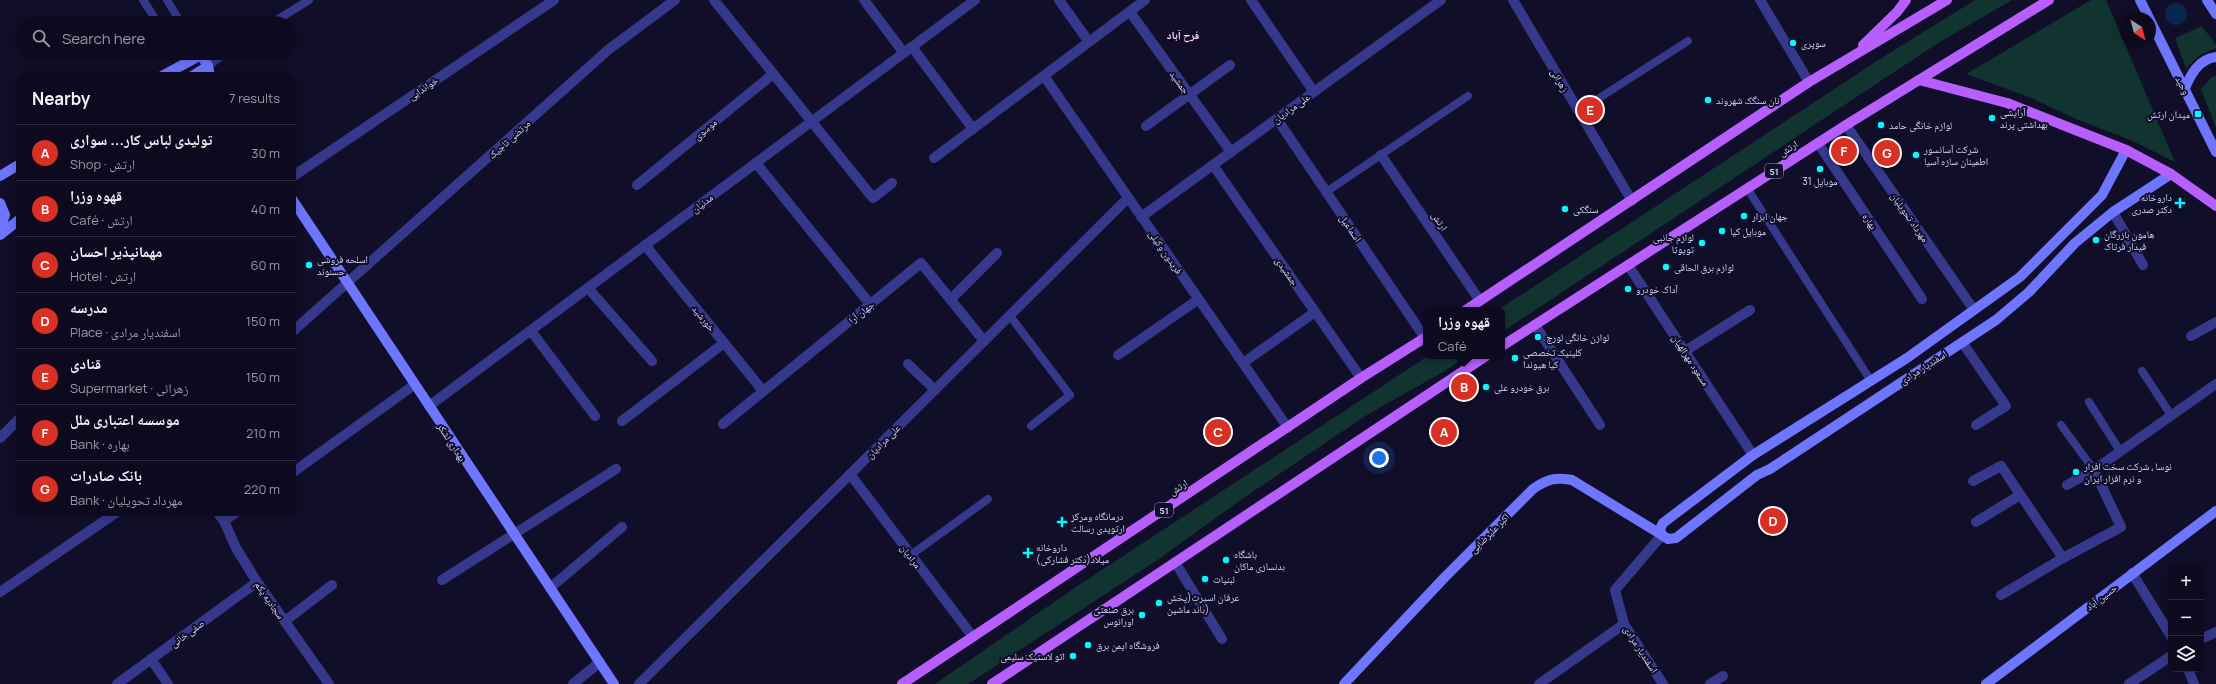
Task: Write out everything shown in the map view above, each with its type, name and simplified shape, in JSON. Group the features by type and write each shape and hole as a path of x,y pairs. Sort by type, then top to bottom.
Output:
{"main road":[{"path":"1850,57 1897,12 1906,0"},
{"path":"1471,307 1809,82 1947,0"},
{"name":"ارتش","path":"1505,344 1846,125 2049,0"},
{"path":"1919,80 2007,103 2126,150 2171,174 2216,206"},
{"name":"ارتش","path":"902,684 1423,338"},
{"path":"999,682 1175,562 1481,359"}],"street":[{"name":"خواندابی","path":"296,174 554,0"},
{"name":"مرتضی تاجیک","path":"296,329 348,284 608,50 675,0"},
{"path":"714,0 873,198 892,183"},
{"path":"864,0 908,50 973,129"},
{"name":"مدنیان","path":"429,406 976,0"},
{"path":"1059,0 1089,42"},
{"path":"934,158 1145,0"},
{"path":"1251,0 1314,92"},
{"name":"علی مرادیان","path":"1141,217 1441,0"},
{"path":"1760,0 1809,82"},
{"name":"وحید","path":"2140,0 2146,12"},
{"path":"2207,0 2216,14"},
{"name":"زهرائی","path":"1516,1 1632,201"},
{"name":"جمشید","path":"1130,12 1231,152"},
{"name":"وحید","path":"2156,31 2216,152"},
{"path":"2185,88 2193,70 2210,58 2216,57"},
{"path":"169,72 190,60"},
{"path":"205,60 209,71"},
{"path":"185,62 191,72"},
{"path":"1146,126 1230,65"},
{"name":"موسوی","path":"637,185 773,74"},
{"name":"فریدون وکیلی","path":"1044,76 1288,428"},
{"name":"اسماعیل","path":"1276,119 1423,334"},
{"name":"مهرداد تحویلیان","path":"1846,125 1974,310"},
{"name":"بهاره","path":"1818,143 1922,299"},
{"name":"اسفندیار مرادی","path":"2126,150 2102,195 2020,277 1907,358 1753,455 1663,522 1660,529 1662,535 1668,539 1676,538 1757,475 1770,469 1996,320 2029,292 2075,243 2113,212 2171,174"},
{"name":"ارتش","path":"1381,155 1480,301"},
{"path":"756,163 870,304"},
{"name":"جمشیدی","path":"1213,165 1361,378"},
{"path":"0,176 16,166"},
{"name":"علی مرادیان","path":"638,684 1128,198"},
{"path":"0,203 5,215 0,229"},
{"name":"بهداری لشکر","path":"296,206 614,684"},
{"path":"2113,212 2142,265"},
{"path":"0,235 16,222"},
{"name":"خورشید","path":"645,246 763,391"},
{"path":"951,299 997,253"},
{"name":"جهان آرا","path":"722,424 921,263 984,341"},
{"name":"مسعود مهرالهیان","path":"1628,265 1753,455"},
{"path":"588,288 652,361"},
{"path":"1118,355 1199,299"},
{"path":"1685,351 1750,310"},
{"path":"1243,363 1315,312"},
{"path":"2191,336 2216,322"},
{"path":"1535,325 1600,425"},
{"path":"531,331 595,416"},
{"path":"1962,342 2006,406 1976,425"},
{"path":"622,421 724,343"},
{"path":"908,364 935,390"},
{"path":"2067,485 2094,470 2216,384"},
{"path":"296,470 414,385"},
{"path":"0,438 16,422"},
{"path":"1973,481 2001,466 2063,558"},
{"path":"442,580 616,469"},
{"path":"2001,595 2063,558 2121,527 2094,470"},
{"name":"مرادیان","path":"850,474 973,637"},
{"name":"اکبر علیرضایی","path":"1344,684 1444,577 1533,489 1546,480 1559,478 1572,480 1662,535"},
{"path":"1976,522 2020,495"},
{"name":"حسین آباد","path":"1986,684 2216,511"},
{"path":"0,592 111,516"},
{"name":"سجادیه یکم","path":"220,516 224,521 236,548 257,582 329,684"},
{"path":"224,521 231,516"},
{"path":"550,588 622,527"},
{"name":"اسفندیار مرادی","path":"1662,535 1615,590 1624,624 1663,684"},
{"path":"1175,562 1222,639"},
{"path":"2132,573 2168,631"},
{"name":"صفی خانی","path":"117,684 257,582"},
{"path":"285,621 332,585"},
{"path":"1539,684 1624,624"},
{"path":"2204,638 2216,632"},
{"path":"2129,684 2168,658"},
{"path":"151,659 168,684"},
{"path":"573,684 600,662"},
{"path":"2189,672 2194,684"},
{"path":"1710,684 1723,676"}],"lane":[{"path":"143,0 153,16"},
{"path":"167,0 177,16"},
{"path":"283,16 309,0"},
{"path":"1579,111 1688,41"},
{"path":"209,71 219,60"},
{"path":"1326,192 1468,96"},
{"path":"1747,188 1871,380"},
{"path":"1010,316 1070,395 1030,426"},
{"path":"2142,371 2171,415"},
{"path":"2089,402 2120,451"},
{"path":"2060,425 2094,470"},
{"path":"911,555 988,499"}],"green space":[{"path":"1975,0 2012,0 1938,43 1505,330 1505,307 1503,307 1883,57"},
{"path":"2091,0 2106,0 2120,33 2120,48 2126,48 2175,162 2133,141 2076,119 2029,97 1966,74"},
{"path":"2202,26 2216,45 2216,48 2200,55 2186,68 2175,38"},
{"path":"2216,76 2216,128 2201,89 2212,77"},
{"path":"1423,359 1462,359 1443,372 1367,415 1245,497 1159,559 968,684 935,684 1082,583"}],"water":[{"path":"2176,3 2184,6 2187,14 2184,22 2176,25 2168,22 2165,14 2168,6"}],"place":[{"name":"سوپری","path":"1793,43"},
{"name":"نان سنگک شهروند","path":"1708,100"},
{"name":"قنادی","path":"1590,110"},
{"name":"میدان ارتش","path":"2198,114"},
{"name":"آرایشی بهداشتی پرند","path":"1992,118"},
{"name":"لوازم خانگی حامد","path":"1881,125"},
{"name":"موسسه اعتباری ملل","path":"1844,151"},
{"name":"بانک صادرات","path":"1887,153"},
{"name":"شرکت آسانسور اطمینان سازه آسیا","path":"1916,155"},
{"name":"موبایل 31","path":"1820,169"},
{"name":"داروخانه دکتر صدری","path":"2180,203"},
{"name":"سنگکی","path":"1565,209"},
{"name":"جهان ابزار","path":"1744,216"},
{"name":"موبایل کیا","path":"1722,231"},
{"name":"هامون بازرگان فیدار فرتاک","path":"2096,240"},
{"name":"لوازم جانبی تویوتا","path":"1702,243"},
{"name":"اسلحه فروشی حسنوند","path":"309,265"},
{"name":"لوازم برق الحاقی","path":"1666,267"},
{"name":"آداک خودرو","path":"1628,289"},
{"name":"لوازن خانگی لورچ","path":"1538,337"},
{"name":"کلینیک تخصصی کیا هیوندا","path":"1515,358"},
{"name":"قهوه وزرا","path":"1464,387"},
{"name":"برق خودرو علی","path":"1486,387"},
{"name":"مهمانپذیر احسان","path":"1218,432"},
{"name":"تولیدی لباس کار... سواری","path":"1444,432"},
{"name":"نوسا ، شرکت سخت افزار و نرم افزار ایران","path":"2076,472"},
{"name":"مدرسه","path":"1773,521"},
{"name":"درمانگاه ومرکز ارتوپدی رسالت","path":"1062,522"},
{"name":"داروخانه میلاد(دکتر فشارکی)","path":"1028,553"},
{"name":"باشگاه بدنسازی ماکان","path":"1226,560"},
{"name":"لبنیات","path":"1205,579"},
{"name":"عرفان اسپرت(پخش باند ماشین)","path":"1159,603"},
{"name":"برق صنعتی اورانوس","path":"1142,615"},
{"name":"فروشگاه ایمن برق","path":"1088,645"},
{"name":"اتو لاستیک سلیمی","path":"1073,656"}],"district":[{"name":"فرح آباد","path":"1183,34"}]}
